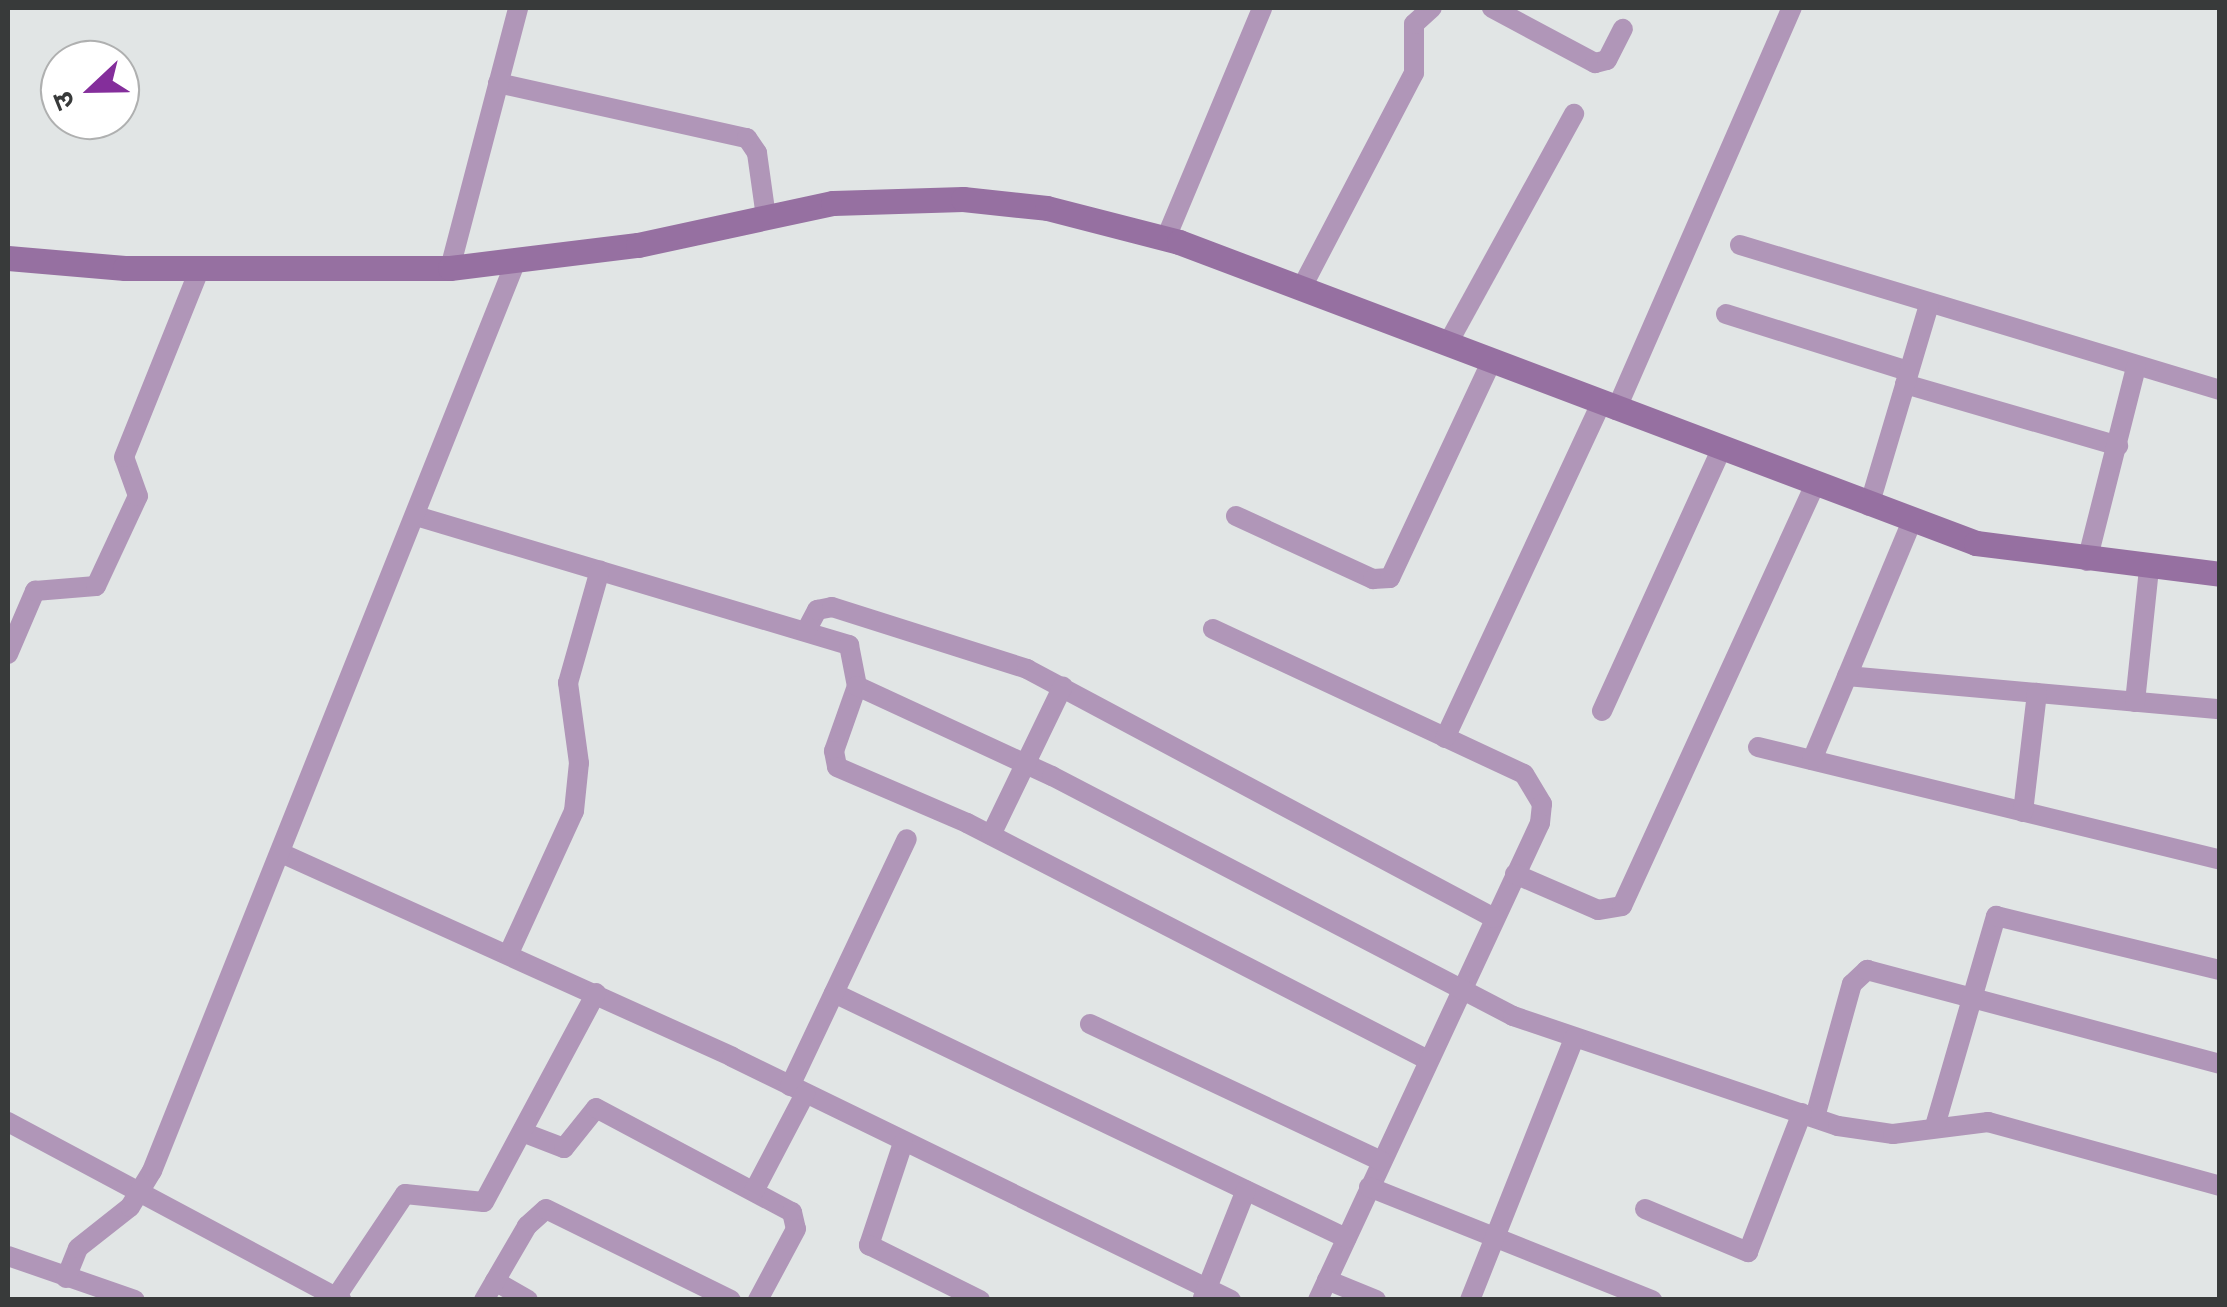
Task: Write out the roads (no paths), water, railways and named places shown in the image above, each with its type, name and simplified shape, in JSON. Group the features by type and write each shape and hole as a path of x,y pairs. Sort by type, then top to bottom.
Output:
{"street":[{"path":"450,268 518,8"},
{"path":"1166,238 1262,8"},
{"path":"1301,289 1414,74 1414,24 1432,8"},
{"path":"1492,8 1595,63 1606,60 1622,29"},
{"path":"1445,738 1609,407 1792,8"},
{"path":"498,83 747,138 757,153 766,218"},
{"path":"1447,345 1574,114"},
{"path":"8,258 200,268 450,268 516,261 766,218 833,202 962,199 1047,208 1166,238 1912,521 2002,549 2088,562 2220,574"},
{"path":"1740,245 2136,368 2220,390"},
{"path":"66,1278 78,1248 141,1193 516,261"},
{"path":"8,654 35,591 96,586 138,496 124,457 200,268"},
{"path":"1869,506 1930,304"},
{"path":"1726,314 2118,446"},
{"path":"1236,516 1373,579 1390,578 1492,362"},
{"path":"2088,562 2136,368"},
{"path":"1602,711 1721,450"},
{"path":"1515,874 1598,910 1622,906 1815,486"},
{"path":"416,516 849,645 857,686 834,751 837,766 991,835 1428,1060"},
{"path":"1812,760 1912,521"},
{"path":"2134,702 2149,568"},
{"path":"509,953 574,810 579,763 568,683 600,570"},
{"path":"806,631 816,610 832,607 968,645 1063,686 1494,918"},
{"path":"1213,630 1445,738 1537,788 1540,823 1322,1290 1376,1300"},
{"path":"1847,676 2220,709"},
{"path":"857,686 1023,762 1458,993 1574,1038 1808,1115 1872,1132 1988,1122 2220,1186"},
{"path":"991,835 1063,686"},
{"path":"2023,812 2037,693"},
{"path":"1758,747 2220,860"},
{"path":"754,1191 834,993 907,840"},
{"path":"280,853 596,993 1204,1294 1231,1300"},
{"path":"1935,1126 1967,996 1992,921 2002,914 2220,970"},
{"path":"1645,1209 1748,1252 1808,1115 1858,974 1878,971 2220,1064"},
{"path":"8,1122 338,1298 405,1194 424,1190 477,1206 522,1132 596,993"},
{"path":"834,993 1346,1238"},
{"path":"1090,1024 1381,1161"},
{"path":"1470,1300 1574,1038"},
{"path":"522,1132 564,1148 596,1108 754,1191 797,1220 758,1300"},
{"path":"903,1143 869,1245 980,1300"},
{"path":"1369,1187 1652,1300"},
{"path":"1204,1294 1246,1190"},
{"path":"528,1300 490,1290 526,1226 546,1209 731,1300"},
{"path":"8,1256 134,1300"}]}
